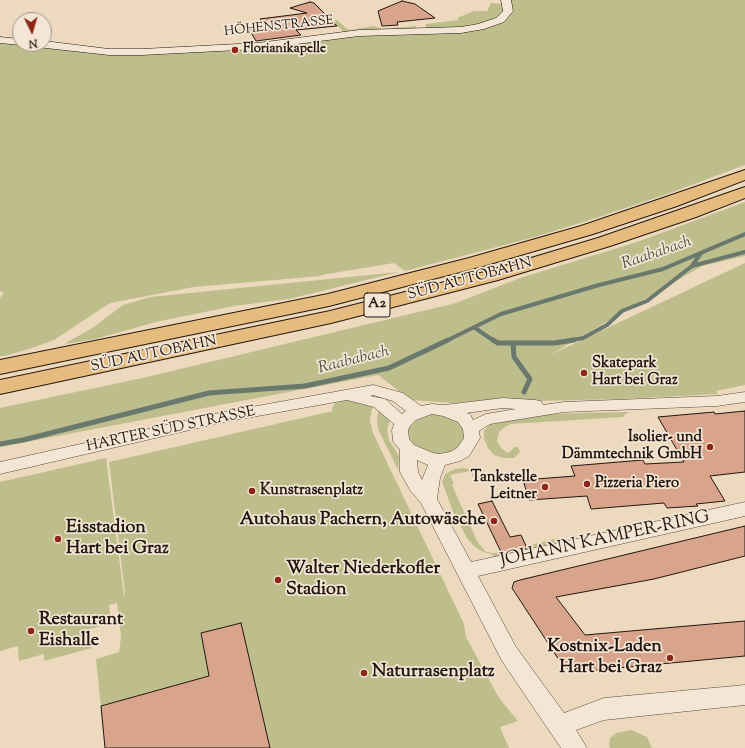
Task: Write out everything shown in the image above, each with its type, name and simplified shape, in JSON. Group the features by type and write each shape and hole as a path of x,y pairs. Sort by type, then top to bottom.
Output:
{"highway":[{"name":"SÜD AUTOBAHN","path":"0,367 329,300 476,262 587,230 672,202 745,175"},
{"name":"SÜD AUTOBAHN","path":"0,387 331,317 491,276 604,242 690,213 745,192"}],"street":[{"name":"HÖHENSTRASSE","path":"52,46 109,52 142,52 258,46 360,33 461,30 480,27 500,20 508,11 506,0"},
{"path":"0,40 12,41"},
{"name":"HARTER SÜD STRASSE","path":"0,468 224,417 373,390 398,397 418,412"},
{"name":"HARTER SÜD STRASSE","path":"344,395 379,403 403,423"},
{"path":"446,411 503,403 564,407 717,401 745,397"},
{"path":"471,429 486,419 564,407"},
{"path":"432,409 446,411 464,418 471,429 472,438 463,452 454,457 439,460 430,459 408,449 402,441 400,430 403,423 410,416 418,412 432,409"},
{"path":"408,449 409,472 416,485 428,499 509,654 575,748"},
{"path":"428,499 431,478 439,460"},
{"name":"JOHANN KAMPER-RING","path":"465,571 745,509"},
{"path":"560,725 604,709 745,695"}],"green space":[{"path":"509,0 745,0 745,165 667,194 535,237 405,271 394,263 321,276 194,287 110,303 54,340 5,356 0,356 0,298 4,292 0,292 0,42 12,43 12,52 52,52 52,47 91,51 228,50 335,35 440,32 499,23"},
{"path":"491,3 504,4 503,16 471,27 425,30 426,24 459,20 457,18 474,11 487,11"},
{"path":"331,20 337,20 347,29 351,30 373,26 383,29 416,26 417,28 344,32"},
{"path":"745,202 745,256 702,266 550,355 745,263 745,385 716,391 718,394 621,399 453,403 411,400 378,375 0,447 0,408 147,377 456,303 520,278 637,242"},
{"path":"399,272 289,299 234,306 156,322 95,339 66,344 67,342 91,329 123,305 150,297"},
{"name":"Walter Niederkofler Stadion","path":"347,400 365,401 374,404 370,420 373,433 464,624 466,637 499,698 518,721 500,727 509,748 105,748 96,659 119,652 121,637 117,603 109,605 111,623 90,629 92,648 44,661 44,654 19,661 18,646 0,651 0,482 106,458 124,596 125,593 109,462 333,411 332,408 335,403"},
{"path":"379,406 390,420 387,429 389,440 399,456 398,470 378,429 377,421"},
{"path":"630,412 625,414 623,417 511,424 499,432 497,441 502,449 508,453 515,447 518,447 520,452 514,458 503,458 494,455 488,448 484,439 484,431 490,424 538,414"},
{"path":"430,413 449,415 463,425 466,438 456,450 437,454 419,449 413,444 409,438 408,431 410,425 415,420"},
{"path":"464,468 481,476 481,481 476,482 470,471 450,475 454,484 452,485 477,541 486,552 501,552 502,554 527,549 526,546 559,538 563,542 498,557 493,557 493,555 481,551 474,546 467,538 454,514 442,482 445,474 455,469"},
{"path":"631,730 647,737 652,748 610,748 610,738 616,733"}],"building":[{"path":"402,1 415,4 435,18 397,22 398,25 382,26 378,11"},
{"path":"310,2 314,3 337,26 296,30 301,35 256,41 249,29 267,27 260,19 307,13 290,8"},
{"path":"745,411 745,472 710,476 725,501 696,504 698,506 667,508 664,503 591,509 587,496 529,500 523,480 575,476 571,466 643,460 645,464 684,462 658,417"},
{"name":"Autohaus Pachern, Autowäsche","path":"492,501 510,537 521,535 527,548 502,554 478,504"},
{"path":"745,526 745,556 654,579 556,597 585,635 745,621 745,656 576,672 563,666 512,588 514,582 520,580"},
{"path":"241,623 270,748 105,748 101,706 209,676 201,633"}],"waterway":[{"name":"Raababach","path":"446,341 501,314 599,285 663,269 745,234"},
{"path":"692,266 745,252"},
{"path":"692,266 701,253"},
{"path":"570,341 583,338 607,325 622,311 647,301 692,266"},
{"path":"475,328 494,341"},
{"name":"Raababach","path":"0,444 23,440 209,393 305,386 389,368 448,340"},
{"path":"493,340 498,343 513,343"},
{"path":"570,341 574,340"},
{"path":"513,343 554,343 570,341"},
{"path":"513,343 514,357 530,379 524,392"}],"place":[{"name":"Florianikapelle","path":"235,50"},
{"name":"Skatepark Hart bei Graz","path":"584,373"},
{"name":"Isolier- und Dämmtechnik GmbH","path":"710,447"},
{"name":"Pizzeria Piero","path":"587,484"},
{"name":"Tankstelle Leitner","path":"545,487"},
{"name":"Kunstrasenplatz","path":"252,491"},
{"name":"Autohaus Pachern, Autowäsche","path":"494,521"},
{"name":"Eisstadion Hart bei Graz","path":"58,539"},
{"name":"Walter Niederkofler Stadion","path":"278,580"},
{"name":"Restaurant Eishalle","path":"31,631"},
{"name":"Kostnix-Laden Hart bei Graz","path":"670,658"},
{"name":"Naturrasenplatz","path":"364,673"}]}
